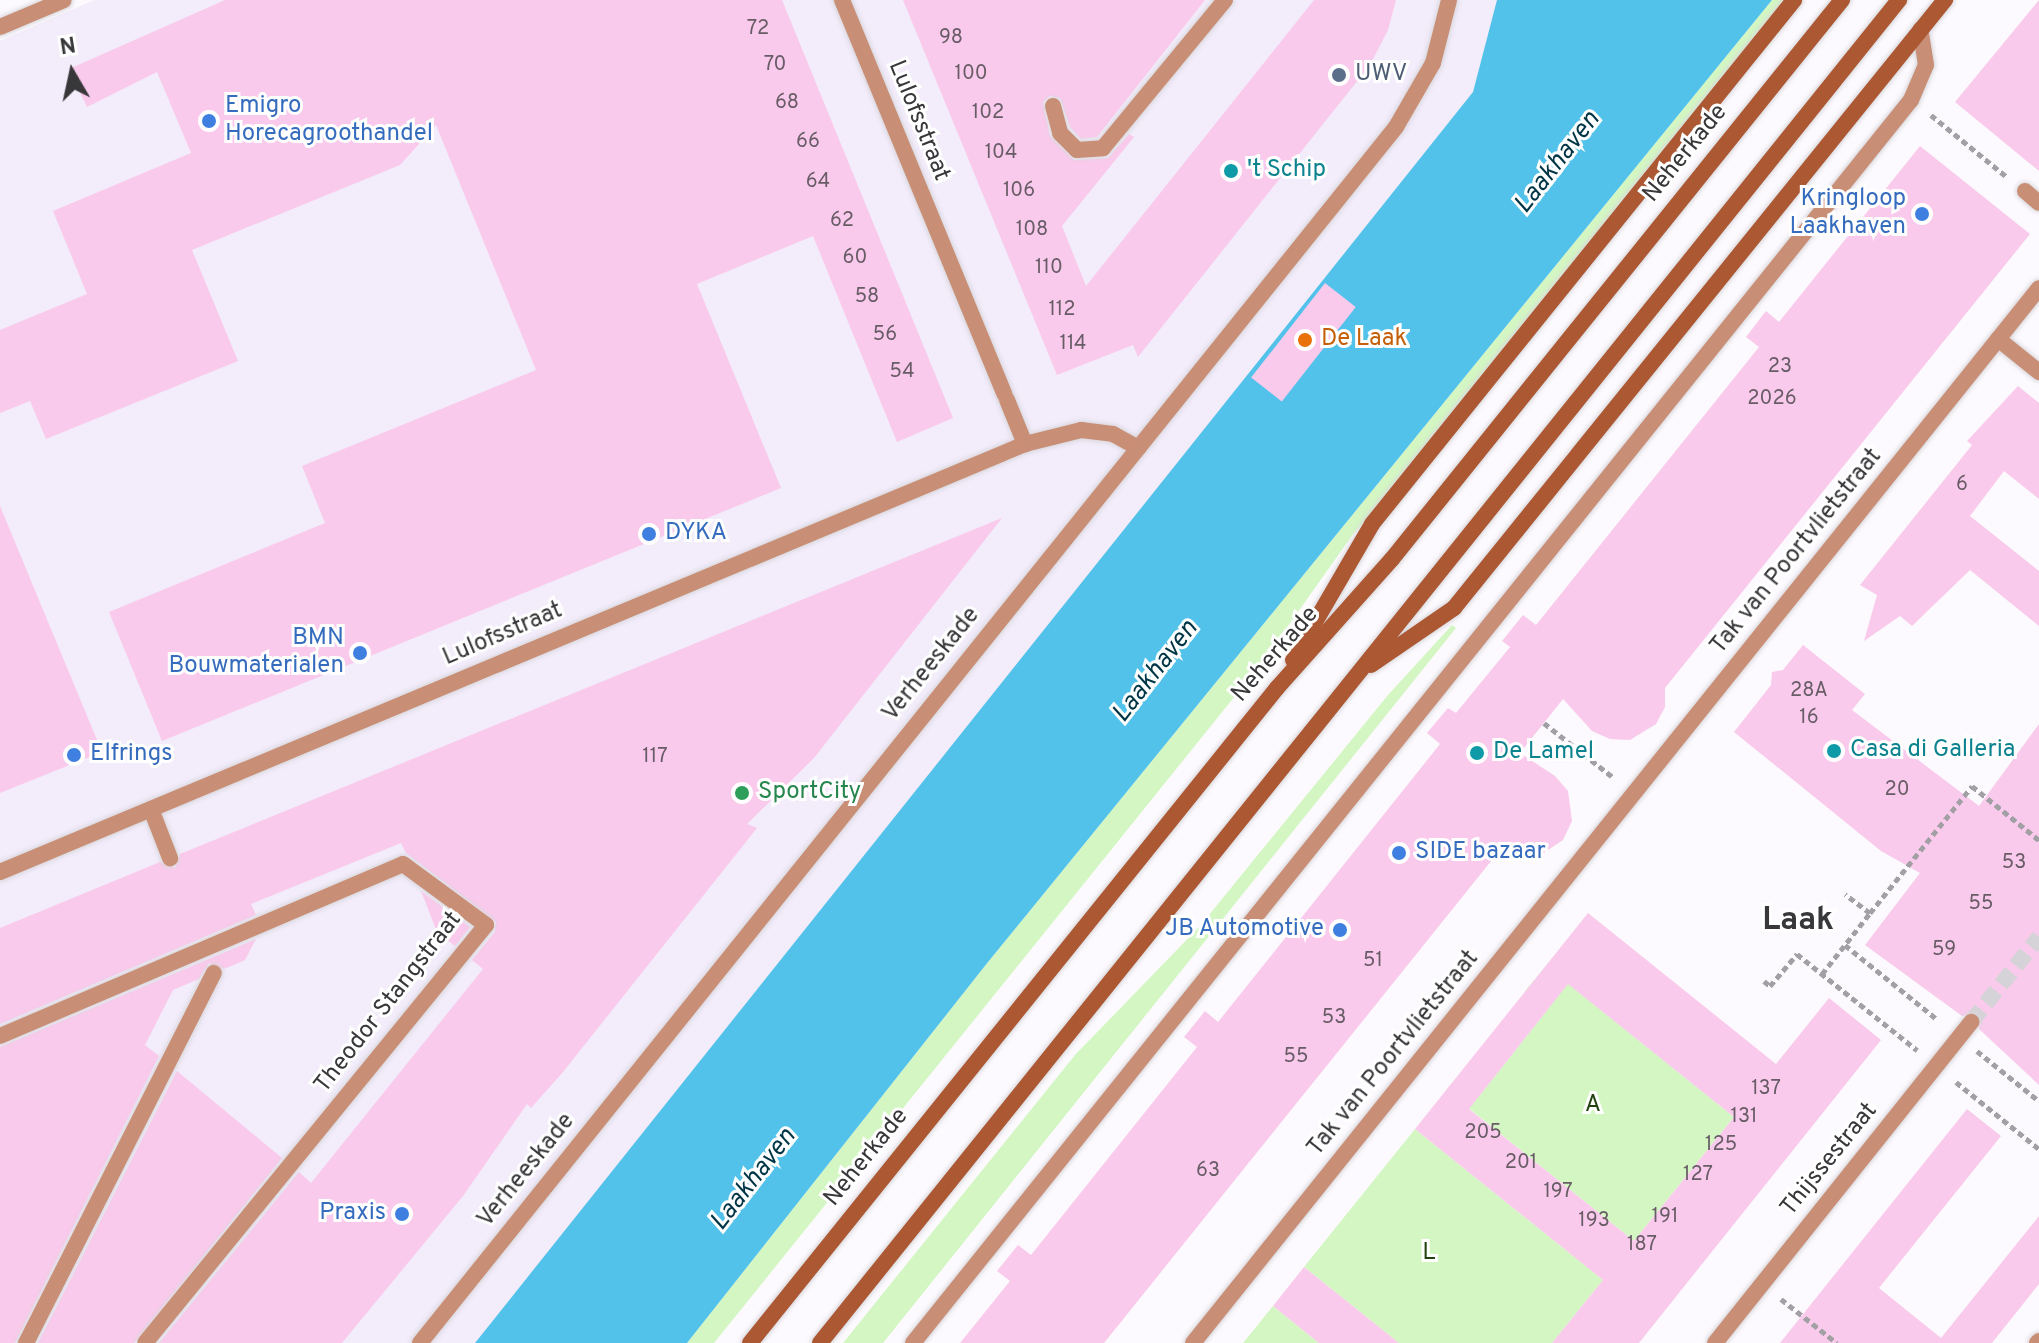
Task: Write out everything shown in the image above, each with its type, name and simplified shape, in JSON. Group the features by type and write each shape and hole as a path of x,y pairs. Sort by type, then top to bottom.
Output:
{"main road":[{"path":"1277,688 1365,534 1794,0"},
{"name":"Neherkade","path":"750,1343 1277,688 1392,559 1842,0"},
{"path":"820,1343 1899,0"},
{"path":"1355,676 1454,608 1945,0"}],"street":[{"path":"0,27 64,0"},
{"name":"Lulofsstraat","path":"842,0 1025,444"},
{"path":"1053,106 1060,133 1077,150 1103,148 1225,0"},
{"name":"Verheeskade","path":"420,1343 1396,127 1433,63 1449,0"},
{"path":"913,1343 1911,100 1926,65 1920,29"},
{"path":"2025,191 2039,203"},
{"name":"Tak van Poortvlietstraat","path":"1193,1343 2039,288"},
{"path":"1998,339 2039,372"},
{"name":"Lulofsstraat","path":"0,872 1025,444 1081,430 1113,434 1138,448"},
{"path":"151,809 170,858"},
{"name":"Theodor Stangstraat","path":"0,1036 403,864 486,925 145,1343"},
{"path":"26,1343 214,973"},
{"name":"Thijssestraat","path":"1715,1343 1971,1022"}],"path":[{"path":"1911,100 2025,191"},
{"path":"1544,723 1633,794"},
{"path":"1822,974 1972,786 2039,840"},
{"path":"1845,894 1870,913"},
{"path":"1764,981 1770,986 1797,954 2039,1149"},
{"path":"1762,1284 1837,1343"}],"shaded area":[{"path":"94,0 1526,0 1501,154 503,1343 0,1343 0,41"}],"green space":[{"path":"1772,0 1785,0 1351,537 1264,660 714,1343 687,1343 988,962"},
{"path":"1452,625 1456,628 883,1343 843,1343 1075,1055 1200,926 1388,695"},
{"name":"A","path":"1546,966 1734,1117 1634,1241 1446,1090 1457,1077 1480,1095 1548,1009 1525,991"},
{"name":"L","path":"1415,1129 1603,1280 1552,1343 1399,1343 1304,1267"},
{"path":"1273,1306 1319,1343 1243,1343"}],"water":[{"name":"Laakhaven","path":"1497,0 1772,0 988,962 687,1343 475,1343 1473,92"}],"building":[{"path":"225,0 782,0 953,418 897,442 813,236 697,284 781,488 162,741 109,612 325,523 302,466 536,370 436,125 400,165 192,250 238,361 46,439 30,401 0,413 0,330 87,294 53,211 191,153 157,72 87,107 69,69"},
{"path":"903,0 1205,0 1097,137 1081,139 1070,127 1060,98 1050,96 1043,102 1050,136 1074,160 1108,158 1129,134 1134,137 1062,226 1086,286 1314,0 1396,0 1388,30 1370,65 1138,357 1133,345 1057,375"},
{"path":"2039,0 2039,171 1955,102"},
{"name":"De Lamel","path":"1920,146 2030,234 1665,688 1665,707 1656,724 1630,740 1610,739 1592,731 1563,699 1520,753 1555,776 1568,791 1572,821 1563,840 1539,856 1500,850 1104,1343 960,1343 1010,1281 997,1271 1018,1245 1031,1255 1197,1047 1184,1037 1205,1011 1218,1022 1440,744 1427,733 1448,708 1456,713 1510,647 1502,641 1523,615 1536,625 1759,347 1746,337 1766,311 1779,322"},
{"path":"1325,283 1356,307 1282,402 1251,378"},
{"path":"2018,386 2039,403 2039,499 2004,471 1970,516 2039,571 2039,626 1970,570 1912,626 1900,616 1864,641 1877,595 1860,585 1972,445 1967,441"},
{"path":"0,506 102,752 0,793"},
{"path":"1002,518 814,758 747,824 757,828 563,1072 531,1108 527,1104 463,1196 342,1343 159,1343 299,1172 311,1183 483,969 472,960 495,932 496,922 406,853 401,843 251,904 256,915 0,1024 0,928 160,862 175,868 180,854"},
{"path":"1803,645 1865,694 1852,710 1979,806 2039,724 2039,1085 1979,1029 1978,1014 1962,1016 1865,945 1920,873 1881,851 1734,732 1771,685 1772,672 1783,670"},
{"path":"421,891 470,927 455,946 437,932"},
{"path":"1588,913 1776,1064 1829,998 1881,1040 1639,1343 1552,1343 1603,1280 1415,1129","holes":["1568,984 1734,1117 1634,1241 1469,1109"]},
{"path":"256,939 245,960 224,969 209,963 199,979 173,990 145,1045 159,1056 15,1343 0,1343 0,1047"},
{"path":"177,1071 282,1158 134,1343 38,1343"},
{"path":"1967,1109 2001,1136 1879,1288 1941,1338 2039,1216 2039,1284 1992,1343 1780,1343"},
{"path":"1304,1267 1399,1343 1319,1343 1273,1306"}],"tunnel":[{"path":"1971,1022 2039,937"}],"place":[{"name":"UWV","path":"1339,75"},
{"name":"Emigro Horecagroothandel","path":"209,121"},
{"name":"'t Schip","path":"1231,171"},
{"name":"Kringloop Laakhaven","path":"1922,214"},
{"name":"De Laak","path":"1305,340"},
{"name":"DYKA","path":"649,534"},
{"name":"BMN Bouwmaterialen","path":"360,653"},
{"name":"Casa di Galleria","path":"1834,751"},
{"name":"De Lamel","path":"1477,753"},
{"name":"Elfrings","path":"74,755"},
{"name":"SportCity","path":"742,793"},
{"name":"SIDE bazaar","path":"1399,853"},
{"name":"JB Automotive","path":"1340,930"},
{"name":"Praxis","path":"402,1214"}],"district":[{"name":"Laak","path":"1798,921"}]}
